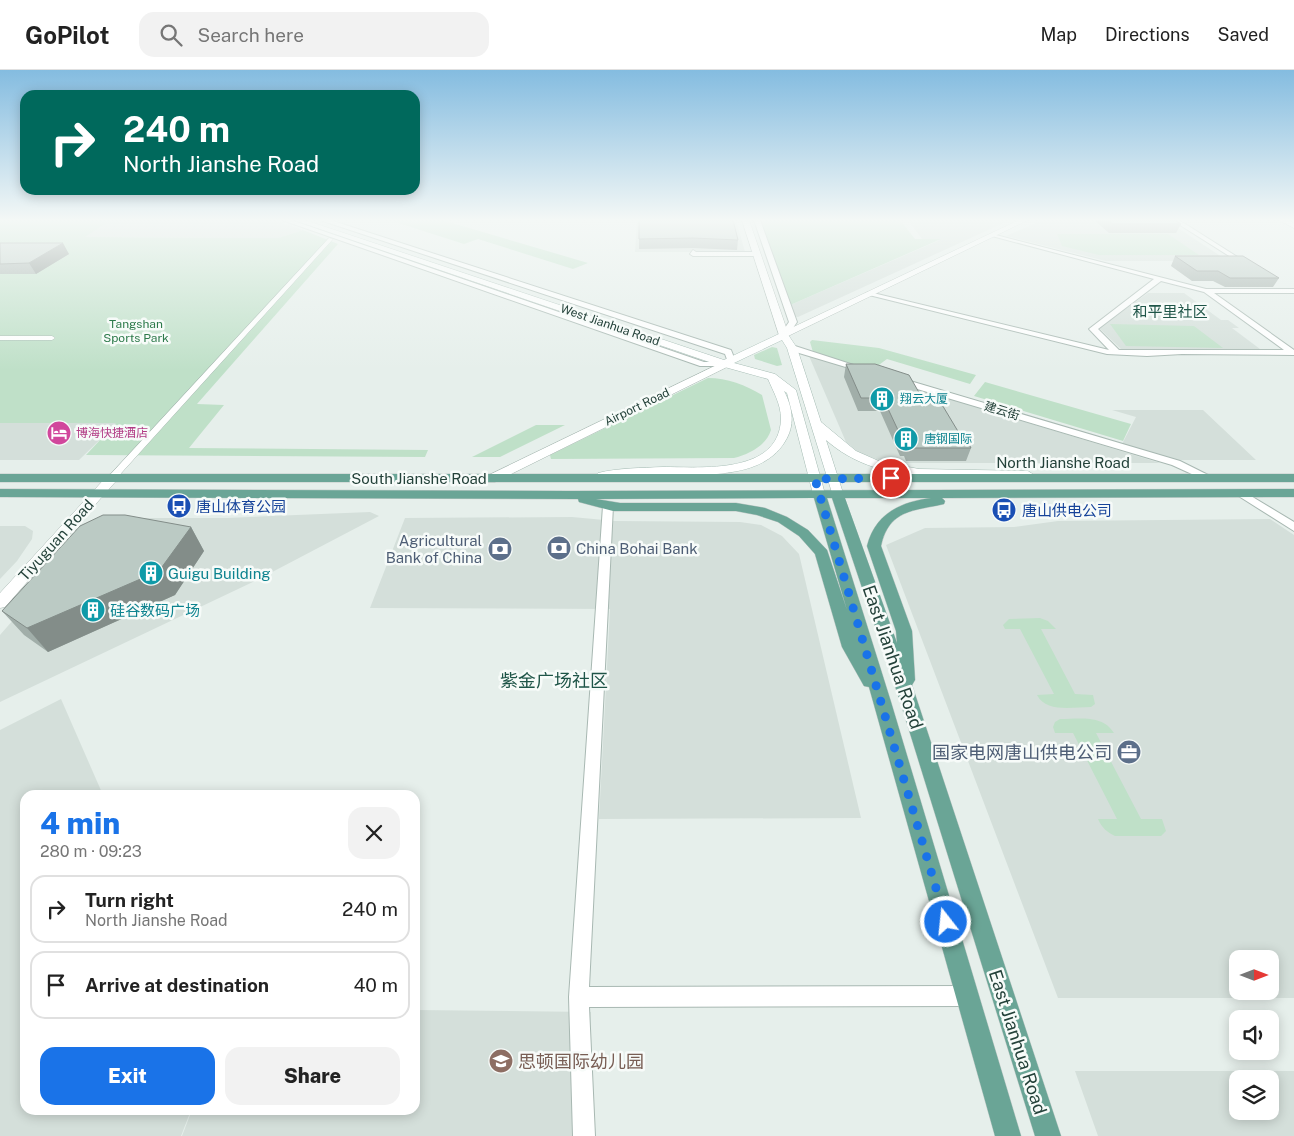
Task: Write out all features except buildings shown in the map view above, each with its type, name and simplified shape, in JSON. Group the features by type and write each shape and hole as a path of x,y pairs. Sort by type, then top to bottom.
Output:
{"main road":[{"name":"West Jianhua Road","path":"448,270 728,362"},
{"name":"West Jianhua Road","path":"456,270 771,376 792,392 826,486"},
{"path":"761,270 784,335 792,348 816,424 826,486"},
{"name":"Airport Road","path":"491,479 747,352 920,270"},
{"path":"770,342 792,348"},
{"path":"742,367 740,358 747,352"},
{"path":"576,479 645,472 715,471 750,463 768,455 780,445 785,435 788,419 781,393 771,376"},
{"path":"816,424 843,449 858,457 889,468 914,472 1084,478"},
{"name":"South Jianshe Road","path":"0,478 576,479 826,486"},
{"name":"Tiyuguan Road","path":"0,602 112,478"},
{"name":"North Jianshe Road","path":"826,486 1084,478 1294,478"},
{"name":"South Jianshe Road","path":"0,493 569,495 826,486"},
{"name":"North Jianshe Road","path":"826,486 1109,492 1294,493"},
{"name":"East Jianhua Road","path":"826,486 909,701 1048,1136"},
{"name":"East Jianhua Road","path":"826,486 882,702 1008,1136"},
{"path":"909,701 904,631 874,546 875,535 881,524 899,510 923,501 1036,499 1109,492"},
{"path":"569,495 608,506 745,507 770,513 797,527 813,540 822,553 850,648 882,702"}],"street":[{"path":"112,478 303,270"},
{"path":"429,270 703,364 728,362 728,352 476,270"},
{"path":"775,270 793,322 784,335"},
{"path":"1124,270 1206,291 1292,291"},
{"path":"1117,353 1093,329 1158,279"},
{"path":"1274,282 1292,291"},
{"path":"1206,291 1293,353"},
{"path":"869,294 1117,353 1293,353"},
{"path":"0,338 52,338"},
{"path":"792,348 867,371"},
{"name":"建云街","path":"886,376 1176,463 1210,478"},
{"path":"1241,492 1294,527"},
{"path":"584,1136 579,997 608,506"},
{"path":"579,997 967,996"}],"shaded area":[{"path":"871,270 901,270 798,317 792,316 788,306"},
{"path":"1148,293 1184,293 1221,320 1228,320 1239,328 1232,328 1260,349 1121,349 1099,328"},
{"path":"809,356 1160,463 896,463 879,460 859,453 846,442"},
{"path":"1112,410 1203,410 1256,460 1170,460 1121,446 1136,417"},
{"name":"博海快捷酒店","path":"0,423 117,423 79,460 0,460"},
{"path":"370,512 379,516 257,580 0,702 0,635 90,532 133,518 227,518"},
{"path":"572,517 615,521 740,522 761,525 782,536 799,554 861,818 599,819 610,609 370,608 405,518"},
{"name":"国家电网唐山供电公司","path":"1270,519 1294,535 1294,998 1279,998 1279,950 1229,950 1229,998 1058,998 886,545 925,528 1014,527 1058,521"},
{"path":"0,526 25,526 33,531 32,539 17,561 0,579"},
{"path":"61,699 101,790 20,790 20,1115 189,1115 181,1136 0,1136 0,730"},
{"name":"思顿国际幼儿园","path":"420,1010 591,1012 583,1136 182,1136 190,1115 420,1115"},
{"path":"1075,1071 1229,1071 1229,1120 1279,1120 1279,1071 1294,1071 1294,1136 1098,1136"}],"green space":[{"name":"Tangshan Sports Park","path":"0,270 315,270 197,404 224,405 189,448 428,450 425,457 86,455 116,423 0,423"},
{"path":"776,270 871,270 788,306"},
{"path":"1110,324 1194,326 1223,348 1126,346"},
{"path":"812,340 879,348 976,375 970,384 887,359 872,370 813,352 810,342"},
{"path":"772,347 777,348 782,365 777,366 755,359 754,355"},
{"path":"708,378 736,383 762,395 771,430 769,436 761,445 734,458 551,459 550,455"},
{"path":"985,382 1131,424 1123,441 974,396"},
{"path":"536,425 565,425 500,457 472,457"},
{"path":"1040,618 1048,621 1056,629 1041,629 1075,694 1093,695 1095,704 1091,707 1053,707 1041,701 1037,695 1054,694 1020,629 1005,629 1003,625 1009,619"},
{"path":"1082,718 1097,720 1109,727 1114,733 1096,733 1141,819 1162,819 1166,831 1161,836 1115,836 1103,827 1098,819 1117,819 1073,733 1055,733 1053,727 1055,722 1060,719"}],"place":[{"name":"翔云大厦","path":"882,399"},
{"name":"博海快捷酒店","path":"59,433"},
{"name":"唐钢国际","path":"906,439"},
{"name":"唐山体育公园","path":"179,506"},
{"name":"唐山供电公司","path":"1004,510"},
{"name":"China Bohai Bank","path":"559,548"},
{"name":"Agricultural Bank of China","path":"500,549"},
{"name":"Guigu Building","path":"151,573"},
{"name":"硅谷数码广场","path":"93,610"},
{"name":"国家电网唐山供电公司","path":"1129,752"},
{"name":"思顿国际幼儿园","path":"501,1061"}],"district":[{"name":"和平里社区","path":"1170,311"},
{"name":"紫金广场社区","path":"554,680"}],"route":[{"path":"891,478 815,479 946,922"}]}
